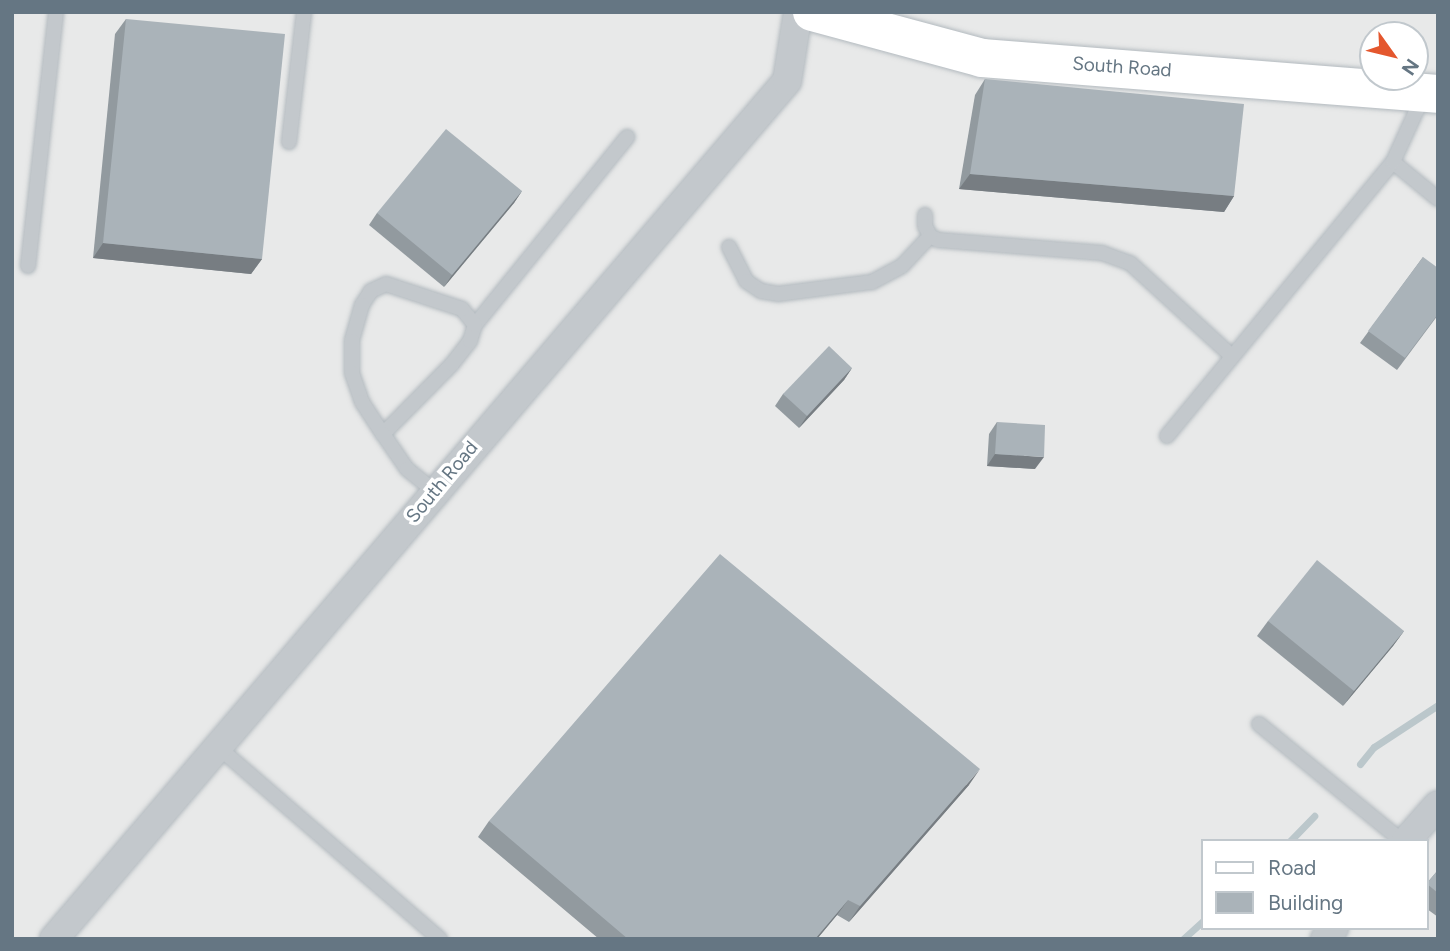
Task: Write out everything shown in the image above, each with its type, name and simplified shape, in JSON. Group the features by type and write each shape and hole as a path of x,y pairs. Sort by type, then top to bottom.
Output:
{"street":[{"name":"South Road","path":"54,939 787,81 798,12"},
{"name":"South Road","path":"812,12 982,58 1431,93"},
{"path":"1406,839 1438,805"}],"lane":[{"path":"28,266 56,12"},
{"path":"289,142 304,12"},
{"path":"1167,436 1393,162 1431,93"},
{"path":"383,434 452,363 470,341 475,325 627,137"},
{"path":"1393,162 1438,199"},
{"path":"925,215 930,236"},
{"path":"930,236 938,240 1102,253 1130,264 1232,356"},
{"path":"729,247 746,281 761,291 778,294 872,282 902,266 930,236"},
{"path":"434,491 407,469 362,402 352,373 352,341 362,305 371,291 386,284 463,309 475,325"},
{"path":"1259,724 1402,839"},
{"path":"217,746 440,939"}],"shaded area":[{"path":"12,12 1438,12 1438,939 12,939"}],"building":[{"path":"126,19 285,34 262,259 103,243"},
{"path":"985,79 1244,104 1234,196 970,174"},
{"path":"446,129 522,191 452,275 377,213"},
{"path":"1423,257 1438,268 1438,314 1405,358 1368,331"},
{"path":"829,346 852,368 807,416 783,394"},
{"path":"997,422 1045,425 1044,457 995,454"},
{"path":"720,554 980,769 860,906 848,900 815,939 628,939 489,821"},
{"path":"1317,560 1404,631 1354,691 1268,621"},
{"path":"1438,870 1438,893 1429,886 1429,881"}],"waterway":[{"path":"1360,764 1374,747 1438,705"},
{"path":"1292,839 1314,816"},
{"path":"1183,939 1202,922"}]}
